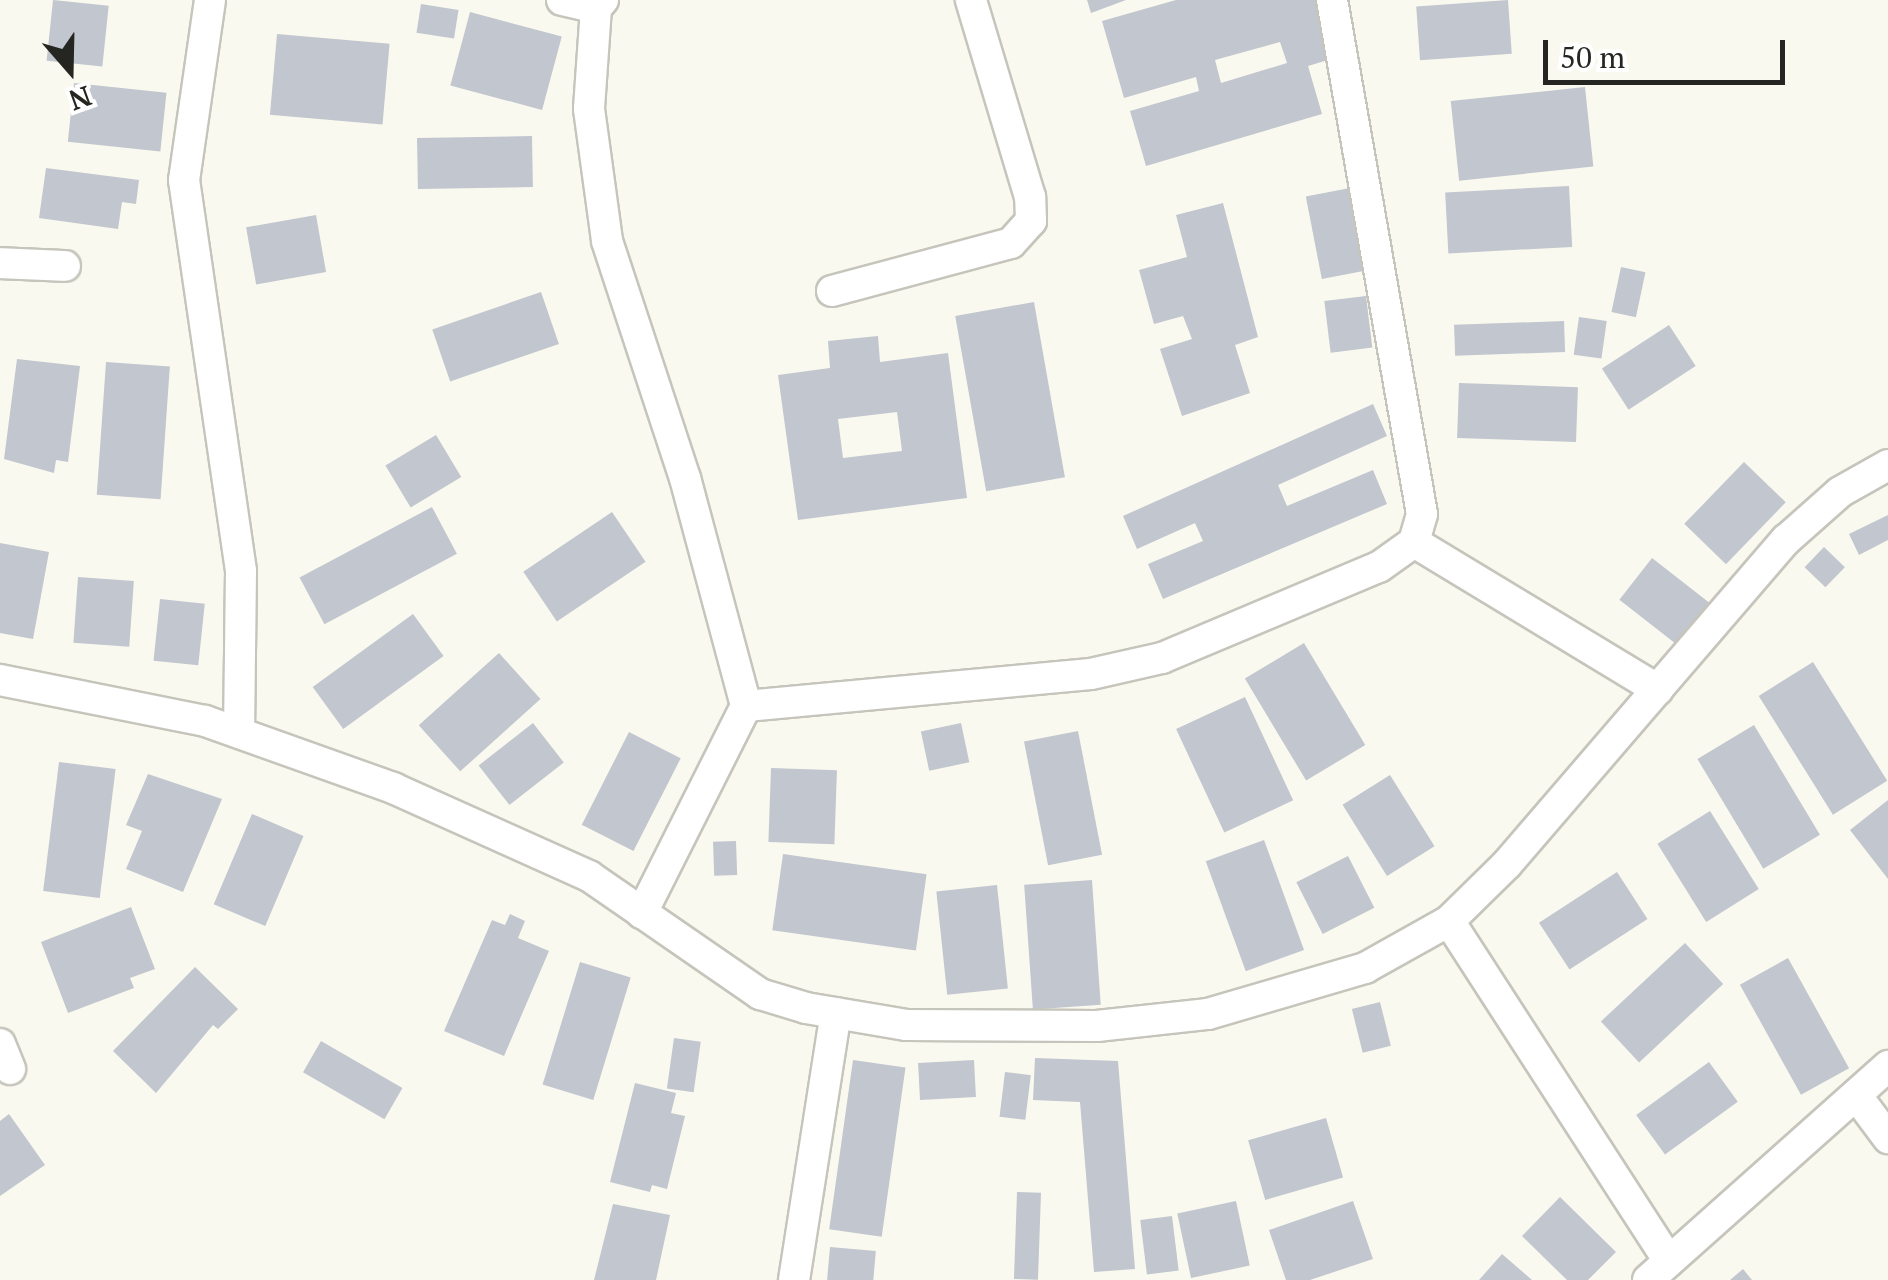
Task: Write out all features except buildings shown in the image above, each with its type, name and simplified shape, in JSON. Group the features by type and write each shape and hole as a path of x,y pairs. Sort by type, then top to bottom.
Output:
{"street":[{"path":"210,0 184,180 241,571 239,731"},
{"path":"562,0 599,4 589,108 608,241 685,478 746,706 642,913"},
{"path":"832,291 1011,243 1031,221 1030,197 972,0"},
{"path":"746,706 1092,674 1162,658 1378,567 1414,542 1422,514 1332,0"},
{"path":"0,263 65,266"},
{"path":"0,680 239,731 393,788 571,868 760,994 906,1025 1097,1026 1208,1014 1365,968 1449,921 1658,690 1786,540 1840,492 1888,465"},
{"path":"1414,542 1658,690"},
{"path":"1449,921 1659,1271 1888,1066"},
{"path":"794,1280 836,1013"},
{"path":"1856,1095 1888,1138"}]}
